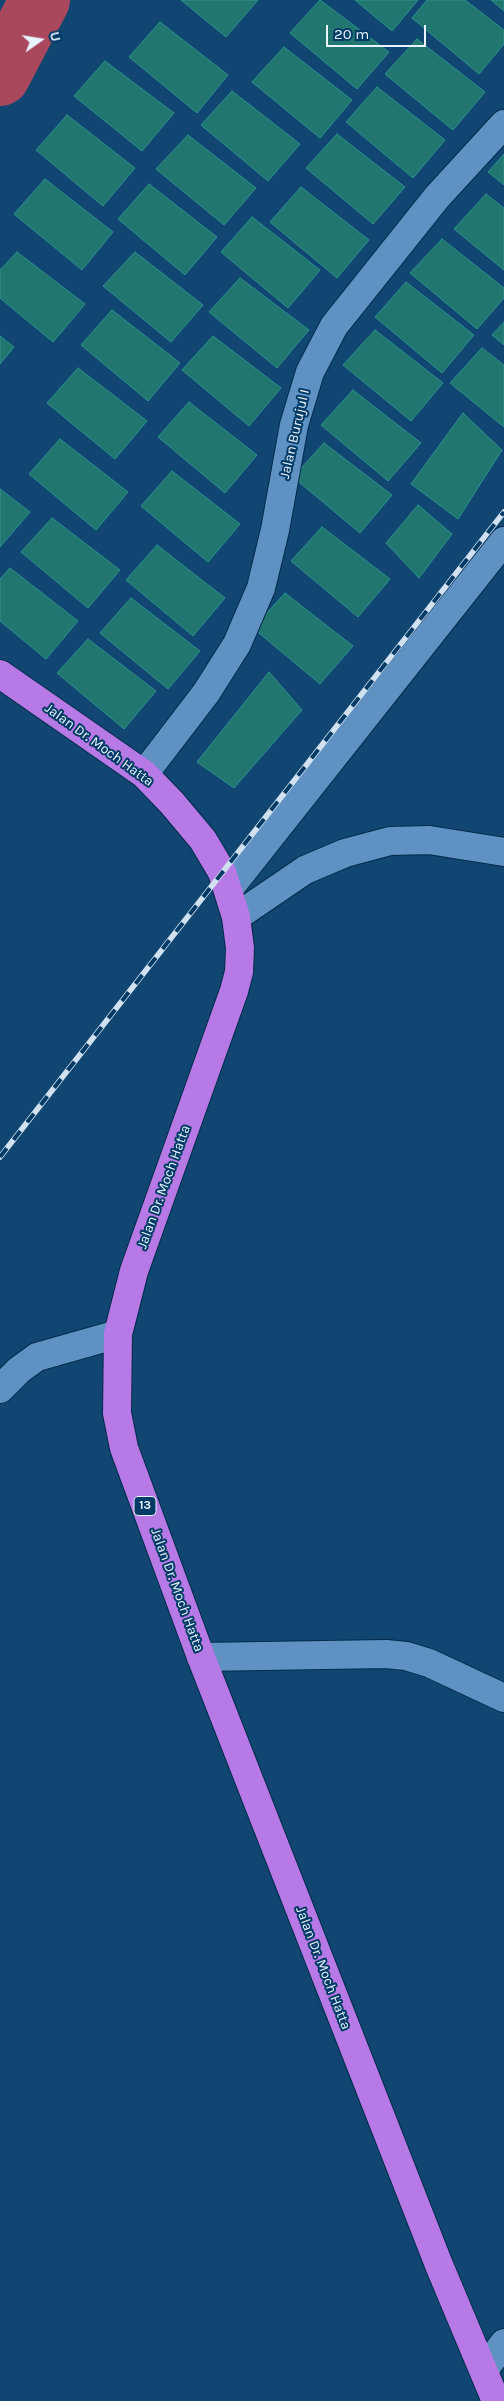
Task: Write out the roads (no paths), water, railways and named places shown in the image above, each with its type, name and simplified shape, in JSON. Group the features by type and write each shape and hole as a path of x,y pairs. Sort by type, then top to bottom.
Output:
{"highway":[{"name":"Jalan Dr. Moch Hatta","path":"0,674 144,774 172,803 203,840 222,872 236,917 240,948 239,972 234,991 138,1262 118,1334 117,1413 124,1448 201,1657 435,2256 496,2401"}],"street":[{"name":"Jalan Burujul I","path":"144,774 182,727 222,669 237,644 261,588 275,530 294,426 310,372 334,326 437,198 504,124"},
{"path":"228,890 504,541"},
{"path":"236,917 306,870 345,853 390,841 429,840 504,852"},
{"path":"0,1389 19,1370 37,1358 118,1334"},
{"path":"201,1657 386,1654 406,1656 429,1663 504,1698"},
{"path":"484,2370 504,2343"}],"waterway":[{"path":"0,76 40,0"}],"railway":[{"path":"0,1157 504,512"}]}
